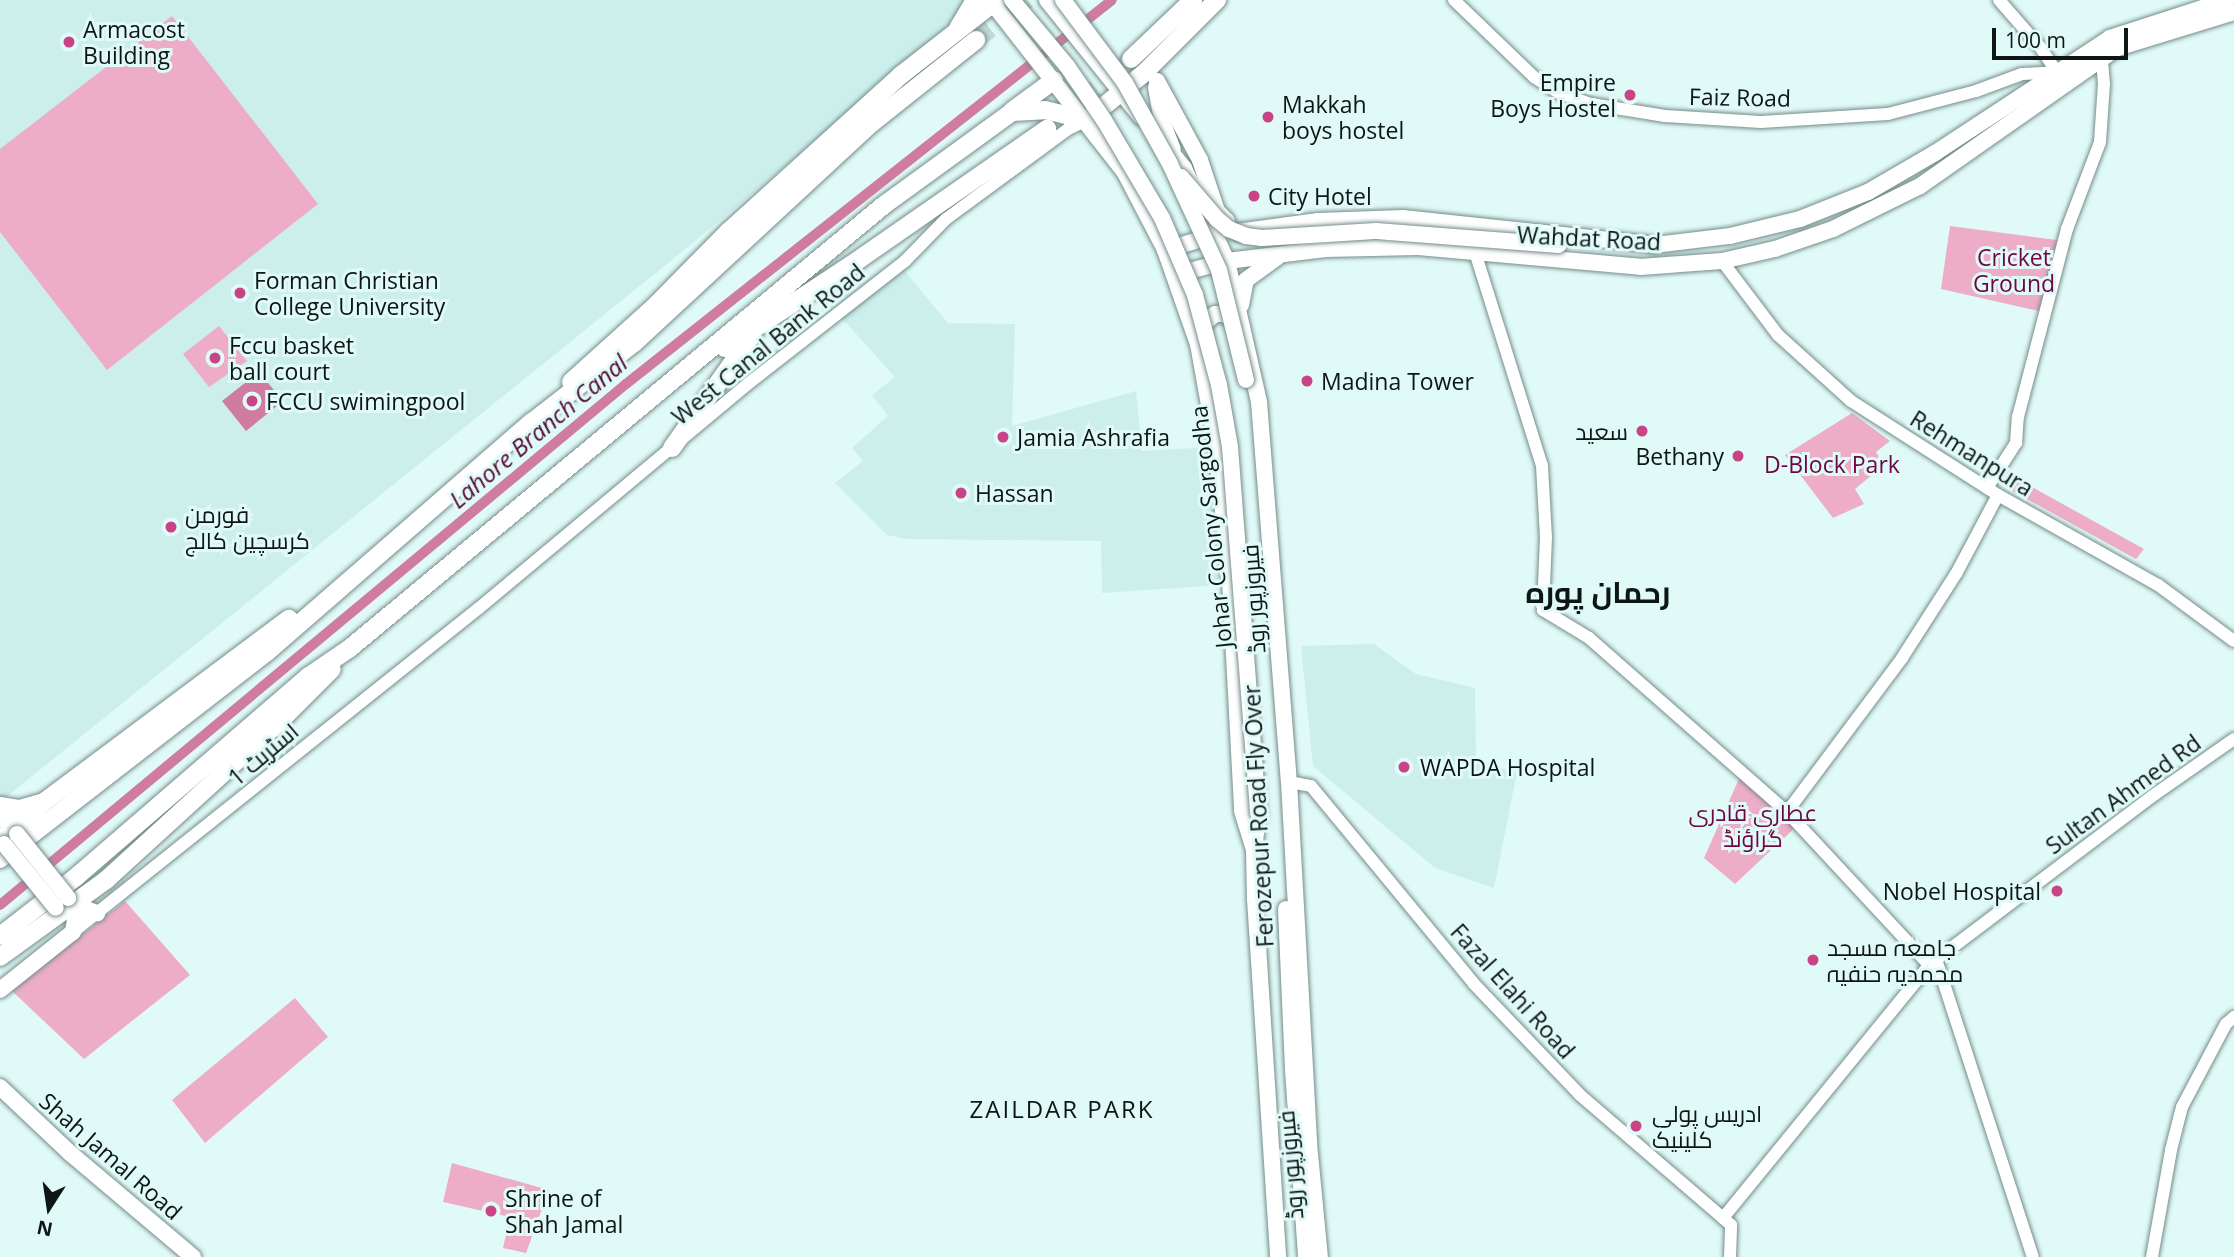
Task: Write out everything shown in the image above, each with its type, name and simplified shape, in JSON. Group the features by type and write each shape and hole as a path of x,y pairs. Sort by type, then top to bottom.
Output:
{"highway":[{"path":"1131,58 1193,0"},
{"path":"1012,112 1045,110 1087,120 1163,54 1217,0"},
{"path":"532,422 729,231 901,75 993,1"},
{"path":"5,841 267,652 374,556 532,422 634,343 873,122 976,40"},
{"path":"0,936 76,877 309,676 350,648 675,382 804,269 1054,80"},
{"path":"675,382 1047,129"},
{"path":"672,448 758,326"},
{"path":"5,841 44,802 374,556"},
{"path":"0,957 64,906 106,880 320,684 350,648"},
{"path":"0,806 20,809 44,802"}],"main road":[{"path":"954,33 974,0"},
{"name":"Johar Colony Sargodha","path":"1012,0 1067,66 1104,120 1162,218 1195,296 1219,386 1230,447 1258,814"},
{"name":"فیروزپور روڈ","path":"1047,0 1172,159 1217,235 1227,261 1241,319 1259,402 1289,782 1310,1154 1320,1257"},
{"name":"Ferozepur Road Fly Over","path":"1063,0 1125,83 1172,159 1219,270 1246,380 1255,448 1277,701 1293,1070 1306,1257"},
{"name":"Wahdat Road","path":"1174,275 1227,261 1400,246 1640,268 1722,261 1810,237 1885,205 1920,186 2110,38 2227,0"},
{"name":"فیروزپور روڈ","path":"993,1 1074,110 1087,120 1125,173 1165,250 1198,344 1216,444 1230,579 1242,811 1254,850"},
{"name":"Wahdat Road","path":"1165,250 1217,235 1318,221 1403,218 1654,245 1730,236 1833,208 1868,192 2117,48 2234,12"},
{"path":"1163,54 1157,81 1162,121 1172,159 1217,219 1229,229 1246,236 1262,238 1390,231 1558,245 1617,248 1654,245"},
{"path":"1157,81 1200,160 1217,211 1217,235"},
{"path":"1217,211 1233,224 1266,228"},
{"path":"1198,344 1199,328 1215,314 1241,319 1246,280 1263,265 1285,254"},
{"name":"فیروزپور روڈ","path":"1258,814 1254,850 1278,1257"},
{"path":"0,815 5,841 77,921 73,932 0,990"},
{"path":"64,906 97,913"},
{"path":"0,976 61,928 64,906"},
{"name":"Shah Jamal Road","path":"0,1087 70,1153 193,1257"}],"street":[{"name":"Faiz Road","path":"1454,0 1535,76 1559,93 1591,104 1640,113 1761,122 1888,114 1976,91 2022,74 2062,78"},
{"path":"1999,0 2040,47 2062,78"},
{"path":"1787,813 1902,658 1956,574 2016,443 2018,417 2067,229 2100,142 2104,84 2102,59"},
{"name":"West Canal Bank Road","path":"479,608 749,383 905,261 946,219 1068,129 1087,120"},
{"path":"1475,252 1513,380 1539,451 1546,537 1543,610 1589,638 1787,813 1933,962 2033,1257"},
{"name":"Rehmanpura","path":"1722,261 1779,335 1851,401 1993,492 2158,585 2234,641"},
{"name":"اسٹریٹ 1","path":"73,932 479,608"},
{"name":"Sultan Ahmed Rd","path":"1723,1218 1933,962 2154,795 2234,739"},
{"name":"Fazal Elahi Road","path":"1289,782 1311,786 1474,984 1580,1095 1723,1218"},
{"path":"2152,1257 2171,1150 2182,1107 2222,1032 2234,1017"},
{"path":"1723,1218 1731,1225 1730,1257"}],"shaded area":[{"name":"فورمن کرسچین کالج","path":"0,0 990,0 992,3 809,146 683,251 0,802"},
{"name":"Jamia Ashrafia","path":"903,269 948,323 1015,324 1012,426 1136,391 1142,451 1212,447 1223,585 1102,593 1101,541 907,539 887,535 835,483 863,461 852,448 888,416 872,395 895,377 839,315"},
{"name":"FCCU swimingpool","path":"259,372 283,401 246,431 222,401"},
{"name":"WAPDA Hospital","path":"1374,644 1416,674 1475,688 1476,762 1517,772 1494,888 1435,868 1313,766 1301,646"}],"green space":[{"path":"172,16 318,204 107,370 0,232 0,149"},
{"name":"Cricket Ground","path":"1950,226 2057,240 2043,312 1941,289"},
{"name":"Fccu basket ball court","path":"219,326 247,361 209,387 183,354"},
{"name":"D-Block Park","path":"1852,413 1890,441 1876,452 1884,465 1855,489 1864,504 1833,518 1785,455"},
{"path":"2012,476 2144,549 2136,559 2005,487"},
{"name":"عطاری قادری گراؤنڈ","path":"1742,772 1799,824 1735,884 1704,858"},
{"path":"125,901 190,975 84,1059 11,990"},
{"path":"295,998 328,1037 205,1143 172,1100"},
{"path":"452,1163 549,1190 526,1253 503,1248 510,1217 443,1202"}],"waterway":[{"name":"Lahore Branch Canal","path":"0,905 626,384 1112,0"}],"tunnel":[{"path":"976,40 1027,0"},
{"path":"1061,117 1131,59"}],"place":[{"name":"Armacost Building","path":"69,42"},
{"name":"Empire Boys Hostel","path":"1630,95"},
{"name":"Makkah boys hostel","path":"1268,117"},
{"name":"City Hotel","path":"1254,196"},
{"name":"Forman Christian College University","path":"240,293"},
{"name":"Fccu basket ball court","path":"215,358"},
{"name":"Madina Tower","path":"1307,381"},
{"name":"FCCU swimingpool","path":"252,401"},
{"name":"سعید","path":"1642,431"},
{"name":"Jamia Ashrafia","path":"1003,437"},
{"name":"Bethany","path":"1738,456"},
{"name":"Hassan","path":"961,493"},
{"name":"فورمن کرسچین کالج","path":"171,527"},
{"name":"WAPDA Hospital","path":"1404,767"},
{"name":"Nobel Hospital","path":"2057,891"},
{"name":"جامعہ مسجد محمدیہ حنفیہ","path":"1813,960"},
{"name":"ادریس پولی کلینیک","path":"1636,1126"},
{"name":"Shrine of Shah Jamal","path":"491,1211"}],"district":[{"name":"رحمان پورہ","path":"1598,592"},
{"name":"ZAILDAR PARK","path":"1062,1109"}]}
